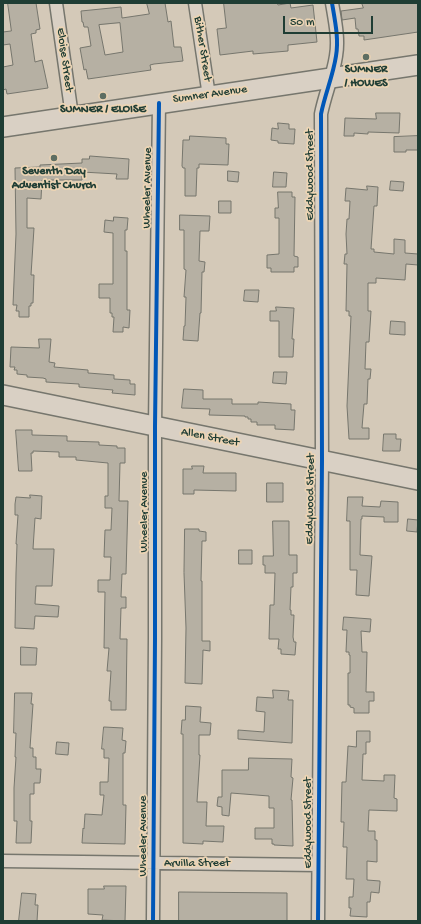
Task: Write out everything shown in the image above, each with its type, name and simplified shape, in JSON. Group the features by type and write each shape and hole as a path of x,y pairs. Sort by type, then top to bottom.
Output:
{"main road":[{"name":"Sumner Avenue","path":"3,127 418,64"},
{"name":"Allen Street","path":"3,395 418,480"}],"street":[{"name":"Eloise Street","path":"56,3 72,116"},
{"name":"Bither Street","path":"195,3 209,96"},
{"name":"Eddywood Street","path":"318,921 322,460 322,114 324,100 332,78 337,55 338,40 332,3"},
{"name":"Wheeler Avenue","path":"153,921 155,426 159,103"},
{"name":"Arvilla Street","path":"3,861 318,865"}],"building":[{"path":"8,3 36,3 40,29 36,30 36,33 31,34 35,62 42,60 48,88 7,94 6,89 3,90 3,67 13,65 10,44 3,45 3,32 11,31"},
{"path":"147,3 165,3 168,22 171,21 174,47 181,47 183,61 150,65 151,70 88,79 86,69 84,70 80,48 91,46 88,27 84,27 81,11 121,7 122,18 149,14","holes":["120,23 123,52 105,55 99,25"]},
{"path":"224,3 277,3 278,5 290,3 291,8 313,5 317,42 288,45 288,51 253,54 253,51 220,55 217,29 226,28"},
{"path":"362,3 418,3 418,32 364,40 364,36 359,36 358,29 356,29 355,18 342,20 341,11 363,8"},
{"path":"376,113 400,113 399,133 368,132 368,134 354,133 354,136 344,136 345,118 376,119"},
{"path":"278,123 289,124 289,129 295,129 294,144 278,143 278,141 271,140 272,128 278,129"},
{"path":"190,136 226,138 226,144 229,144 228,165 199,164 199,168 197,168 196,196 185,196 185,168 182,166 183,140 189,140"},
{"path":"418,136 418,150 394,152 394,137"},
{"path":"90,156 129,159 128,179 116,179 117,174 82,172 82,180 42,180 41,199 27,198 27,228 34,228 31,275 34,275 33,303 29,306 29,317 19,317 19,311 16,311 17,305 13,305 16,234 15,168 82,163 82,159 89,159"},
{"path":"228,171 239,172 238,182 228,181"},
{"path":"274,172 287,173 286,187 273,187"},
{"path":"391,181 404,182 403,191 390,190"},
{"path":"367,186 378,187 377,206 374,206 371,249 374,249 374,252 394,254 394,239 405,240 405,253 418,254 418,265 406,264 405,280 376,278 376,283 368,283 368,311 371,311 369,342 366,342 365,369 371,369 370,379 368,379 367,404 364,404 362,428 369,428 369,439 349,439 347,406 351,316 349,316 349,311 346,311 347,264 344,264 345,254 347,254 346,234 350,201 345,201 346,188 367,190"},
{"path":"278,192 292,192 292,197 295,197 294,256 298,257 298,267 294,267 294,272 271,272 271,268 267,268 267,255 279,254 279,218 275,218 275,208 278,208"},
{"path":"219,201 231,201 231,213 219,213"},
{"path":"180,215 210,216 209,231 200,231 199,261 205,262 204,272 202,272 201,313 198,341 183,340 185,326 186,297 184,297 186,270 184,269 184,230 180,230"},
{"path":"114,217 128,218 127,230 125,230 125,251 127,251 127,310 130,310 129,328 123,327 123,332 113,332 114,317 112,317 112,313 110,313 110,298 99,298 99,284 113,284 113,233 104,232 105,220 113,221"},
{"path":"245,290 259,290 258,302 244,301"},
{"path":"276,307 294,308 292,339 294,339 293,357 279,357 279,321 270,321 270,311 276,311"},
{"path":"391,321 405,322 405,335 390,334"},
{"path":"39,339 51,339 49,362 55,363 54,367 88,370 88,373 114,375 114,379 130,380 130,384 135,384 135,395 112,393 113,390 79,387 79,384 46,382 46,379 43,378 27,377 27,375 17,374 17,370 14,370 15,367 10,367 11,347 39,348"},
{"path":"274,372 287,372 286,384 273,383"},
{"path":"184,389 203,390 203,399 232,399 232,404 258,404 258,402 291,404 291,410 295,410 294,430 275,429 275,425 257,425 257,422 251,422 251,419 248,419 248,417 245,416 209,415 210,409 182,408"},
{"path":"16,430 32,430 32,435 67,436 67,441 99,442 99,445 125,448 125,463 120,463 119,501 128,501 126,574 122,574 121,597 126,597 126,608 121,608 120,639 127,639 126,710 111,710 111,701 109,701 111,671 107,671 109,648 104,648 105,592 98,592 98,580 110,580 111,557 104,557 105,530 111,530 112,508 105,508 105,496 108,496 108,463 76,460 76,457 59,457 59,452 33,451 33,453 31,453 32,471 19,471"},
{"path":"384,434 396,434 396,439 401,439 400,451 383,451"},
{"path":"192,466 204,466 203,473 236,473 236,491 194,490 194,494 183,494 183,469 192,469"},
{"path":"267,483 283,483 283,502 267,502"},
{"path":"30,495 42,496 41,519 35,518 33,549 54,549 52,586 36,586 35,604 59,606 58,617 35,616 34,629 15,628 16,544 18,515 15,515 15,504 16,497 30,498"},
{"path":"348,497 363,497 362,506 380,507 381,501 398,502 398,522 384,522 384,517 362,516 361,519 360,555 372,556 369,596 356,595 357,570 350,570 350,521 347,521"},
{"path":"408,519 418,520 417,532 407,531"},
{"path":"273,521 289,521 289,555 297,555 297,573 293,573 290,610 291,615 294,615 293,637 294,642 296,642 295,655 281,654 281,649 278,649 279,639 269,639 270,605 274,605 275,573 265,573 263,556 273,556"},
{"path":"185,529 199,529 199,531 206,532 206,541 202,541 202,641 210,641 210,651 203,650 202,684 185,683"},
{"path":"239,550 252,550 252,564 239,564"},
{"path":"344,617 371,619 370,632 361,631 362,652 367,652 366,692 374,692 374,701 369,701 369,713 354,713 354,708 348,705 348,673 350,673 350,655 349,652 346,652 347,630 343,630"},
{"path":"21,647 37,648 36,665 21,665"},
{"path":"273,690 289,691 288,700 293,700 292,743 238,739 238,730 264,732 265,712 256,711 257,697 273,698"},
{"path":"15,693 32,693 31,704 33,704 30,748 33,748 33,757 36,757 36,769 41,769 40,783 34,783 34,794 30,794 30,821 32,821 31,843 16,843 17,821 14,821 16,757 16,733 14,733"},
{"path":"186,706 201,707 200,722 211,723 210,735 199,735 200,755 197,802 207,802 206,826 224,826 223,842 203,841 203,844 183,843 183,734 181,734 182,720 185,720"},
{"path":"104,727 123,728 122,740 126,741 125,753 123,753 123,805 126,805 125,844 82,843 85,814 102,815 104,795 100,795 100,782 108,782 109,758 104,758 104,749 102,749"},
{"path":"357,731 370,731 370,742 366,742 366,754 363,754 362,780 384,781 384,775 395,775 394,798 397,799 397,811 369,810 368,831 375,831 375,840 377,840 377,862 367,861 367,880 380,881 380,883 379,893 371,892 370,902 367,902 367,917 350,916 351,908 349,908 349,897 353,897 354,879 346,879 347,847 343,847 344,822 341,822 342,782 346,782 348,746 356,747"},
{"path":"57,742 69,743 68,755 56,754"},
{"path":"249,758 292,759 291,777 293,778 291,800 293,846 274,845 272,844 272,839 255,839 255,828 274,828 274,808 269,808 269,796 231,793 229,816 222,815 222,807 217,806 218,797 222,797 222,770 248,770"},
{"path":"104,886 126,886 125,921 102,920 103,915 88,914 88,889 104,889"},
{"path":"179,892 287,893 287,921 179,921"},
{"path":"22,893 36,894 35,905 38,905 37,921 19,921"}],"cycle path":[{"path":"318,921 322,460 321,114 333,71 337,50 332,3"},
{"path":"153,921 155,426 159,103"}],"place":[{"name":"SUMNER / HOWES","path":"366,57"},
{"name":"SUMNER / ELOISE","path":"103,96"},
{"name":"Seventh Day Adventist Church","path":"54,158"}]}
